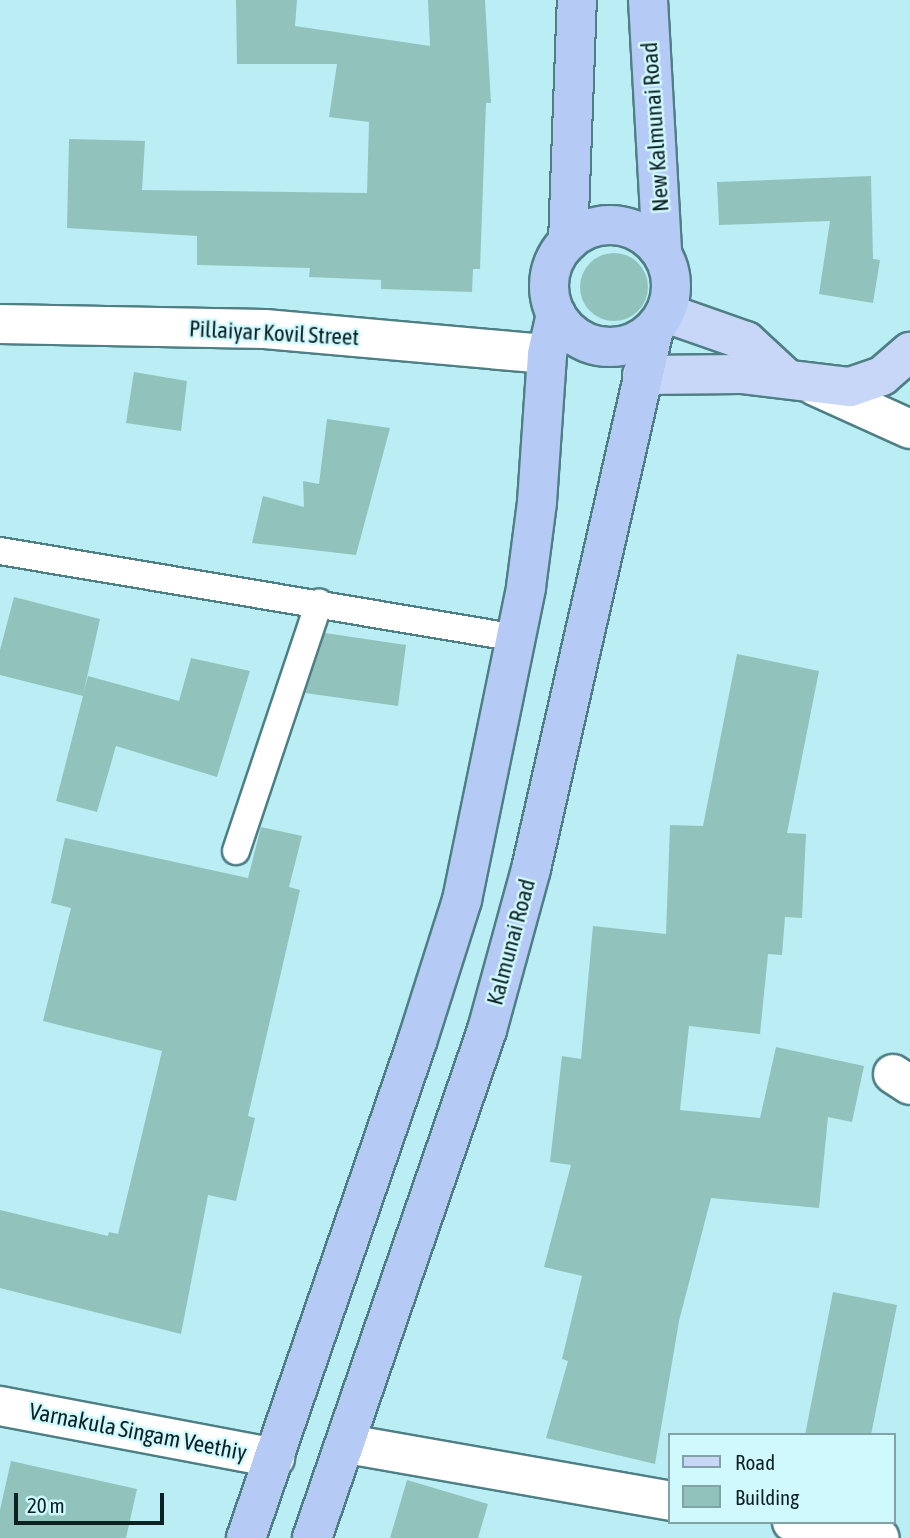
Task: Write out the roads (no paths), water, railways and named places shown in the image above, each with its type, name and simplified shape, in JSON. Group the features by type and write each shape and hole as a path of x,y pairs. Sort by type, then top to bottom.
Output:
{"highway":[{"path":"246,1538 462,900 517,638 537,502 547,354 556,314 549,276 568,242 577,0"},
{"name":"New Kalmunai Road","path":"648,0 662,253"},
{"path":"556,314 567,330 601,346 638,341 660,321 671,293 662,253 635,230 618,225 591,228 568,242"},
{"name":"Kalmunai Road","path":"313,1538 348,1444 490,1017 531,869 642,375 660,321"}],"main road":[{"path":"660,321 746,341 801,382"},
{"path":"642,375 741,374 850,387 882,376 910,352"}],"street":[{"name":"Pillaiyar Kovil Street","path":"0,324 264,329 547,354"},
{"path":"801,382 910,429"},
{"name":"Varnakula Singam Veethiy","path":"0,1406 275,1458"},
{"path":"348,1444 668,1501"},
{"path":"802,1524 865,1537"}],"lane":[{"path":"0,551 517,638"},
{"path":"236,851 319,603"}]}
